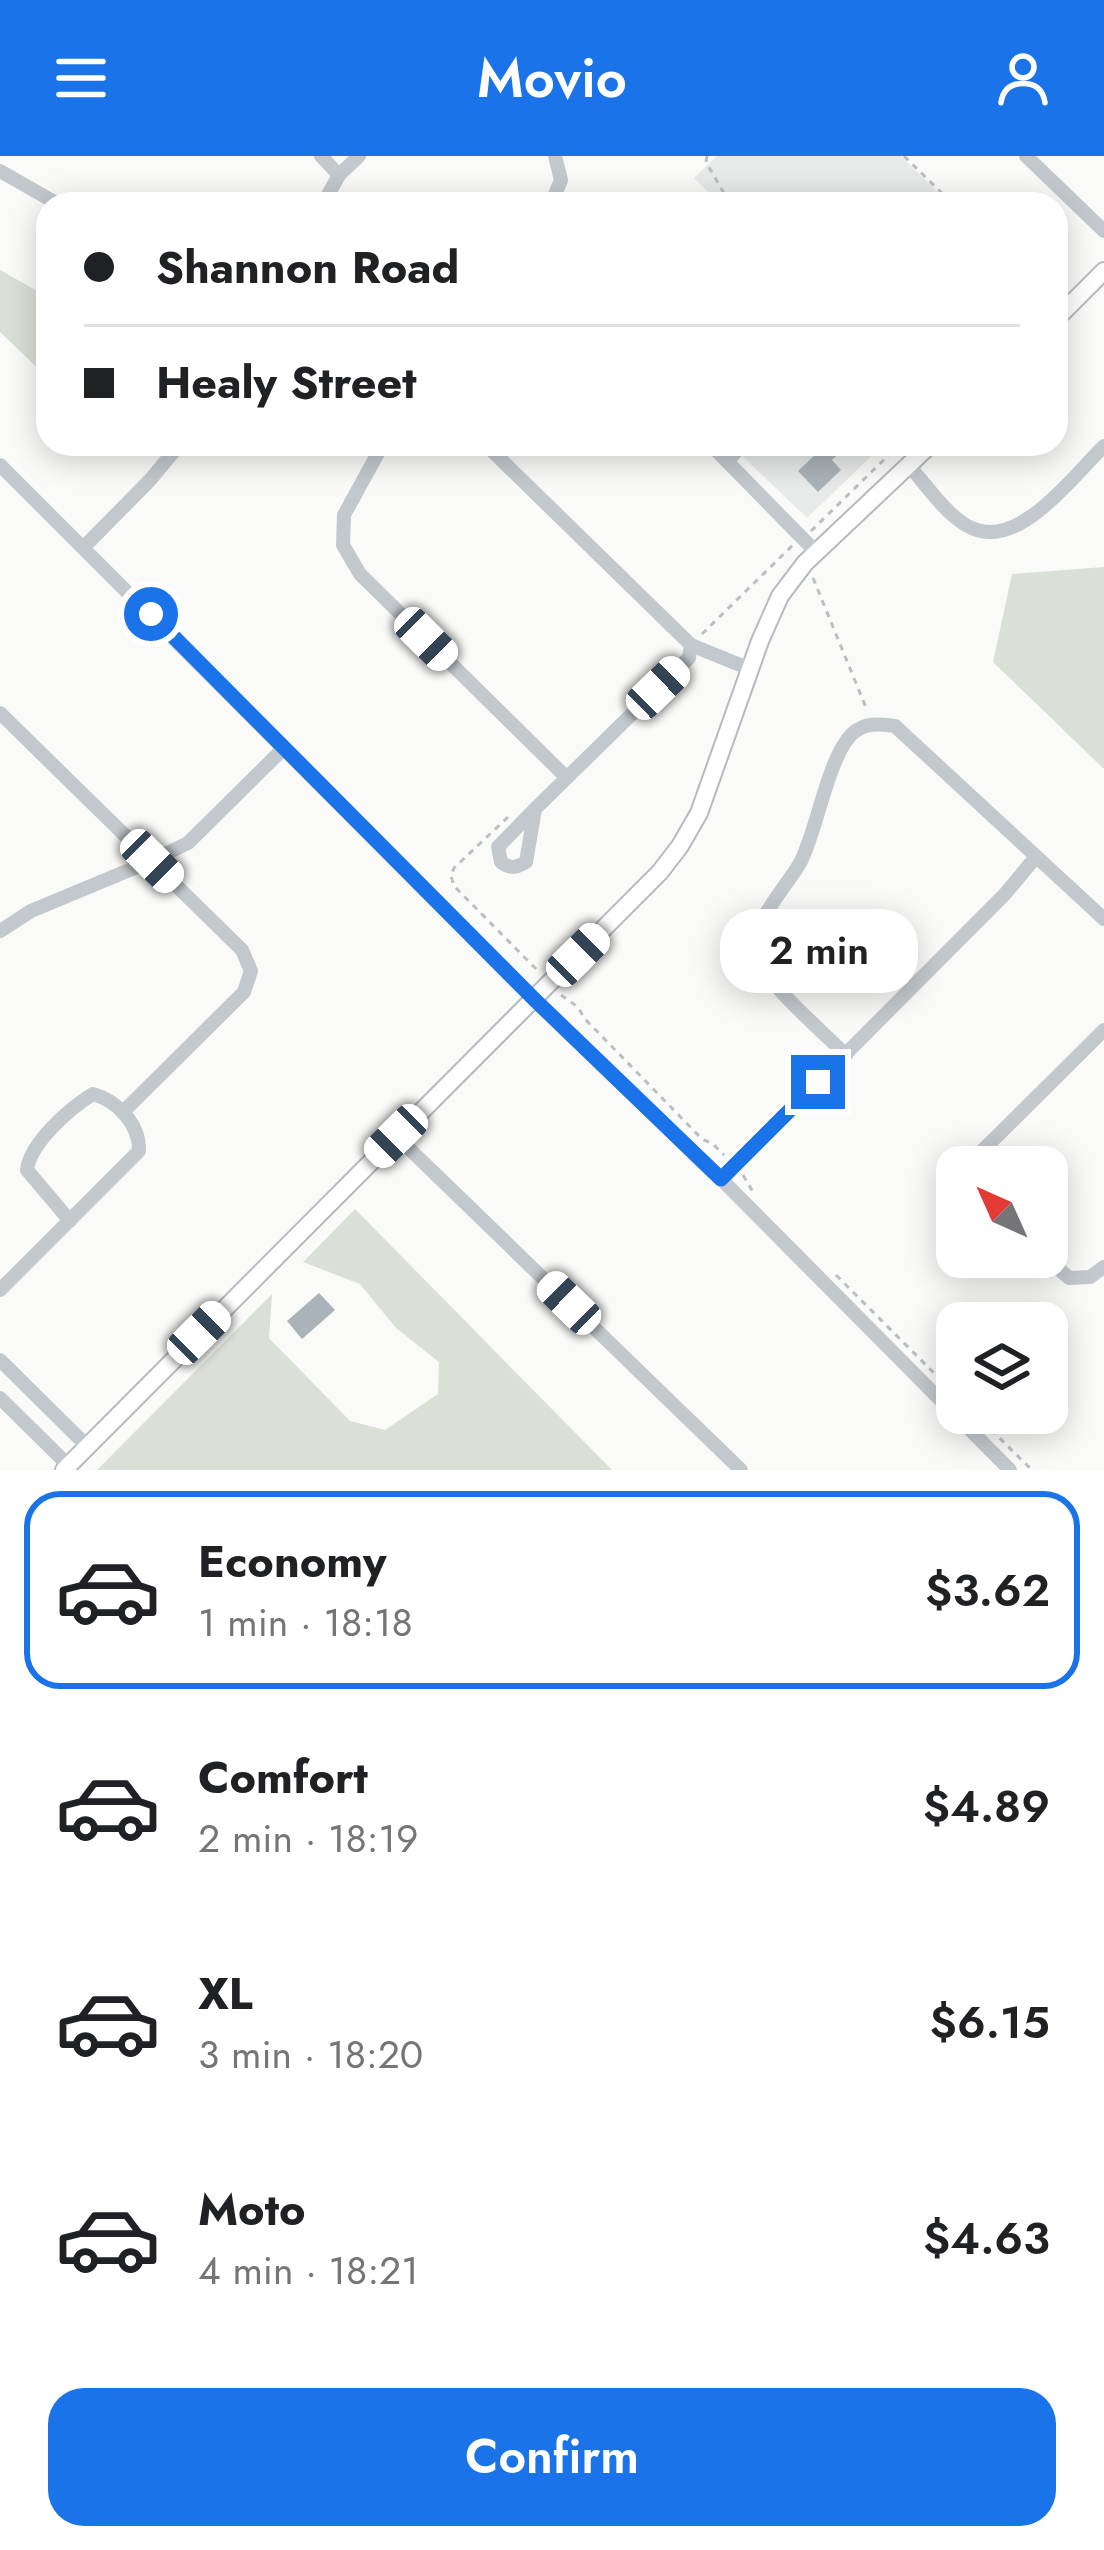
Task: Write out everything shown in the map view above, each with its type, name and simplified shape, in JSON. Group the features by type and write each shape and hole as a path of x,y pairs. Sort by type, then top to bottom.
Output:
{"main road":[{"path":"1068,307 1104,271"},
{"path":"66,1468 660,872 698,813 780,596 810,545 920,456"}],"street":[{"path":"321,156 340,175"},
{"path":"330,192 359,156"},
{"path":"555,156 561,181 556,192"},
{"path":"1026,156 1063,192"},
{"path":"0,171 37,192"},
{"path":"1068,196 1104,231"},
{"path":"910,466 954,516 976,530 1002,532 1030,518 1104,446"},
{"path":"84,547 170,456"},
{"path":"376,456 344,515 343,545 360,574 566,777"},
{"path":"497,456 691,645 750,669"},
{"path":"722,456 810,545"},
{"path":"727,461 732,456"},
{"path":"0,465 1010,1470"},
{"path":"535,809 689,658 691,645"},
{"path":"0,713 242,950 251,970 244,992 123,1112"},
{"path":"846,1054 765,973 754,954 756,932 802,860 837,761 852,735 872,723 895,726 1104,919"},
{"path":"0,931 31,911 188,843 284,748"},
{"path":"721,1179 1005,894 1035,858"},
{"path":"987,1146 1104,1030"},
{"path":"0,1290 70,1221 140,1151 140,1136 123,1112 107,1098 93,1094 78,1103 29,1154 27,1170 70,1221"},
{"path":"396,1136 741,1470"},
{"path":"1068,1277 1090,1276 1104,1267"},
{"path":"0,1360 87,1446"},
{"path":"0,1398 66,1468"}],"path":[{"path":"707,156 723,192"},
{"path":"904,156 940,192"},
{"path":"691,645 789,547 810,545 889,456"},
{"path":"813,578 872,723"},
{"path":"514,812 454,868 454,886 566,1000 578,1006 584,1018 702,1139 713,1144 752,1191"},
{"path":"831,1270 936,1375"},
{"path":"995,1434 1032,1470"}],"shaded area":[{"path":"717,156 901,156 938,192 709,192 694,178"},
{"path":"0,270 36,290 36,366 0,332"},
{"path":"742,456 872,456 807,518"},
{"path":"1104,567 1104,769 993,662 1012,574"},
{"path":"355,1209 612,1470 97,1470 272,1294 269,1338 350,1421 385,1430 438,1394 439,1362 396,1328 360,1284 303,1262"}],"building":[{"path":"814,456 836,456 832,460 841,470 818,492 798,471"},
{"path":"319,1293 335,1310 302,1339 287,1321"}],"route":[{"path":"151,614 534,999 721,1179 818,1082"}]}
